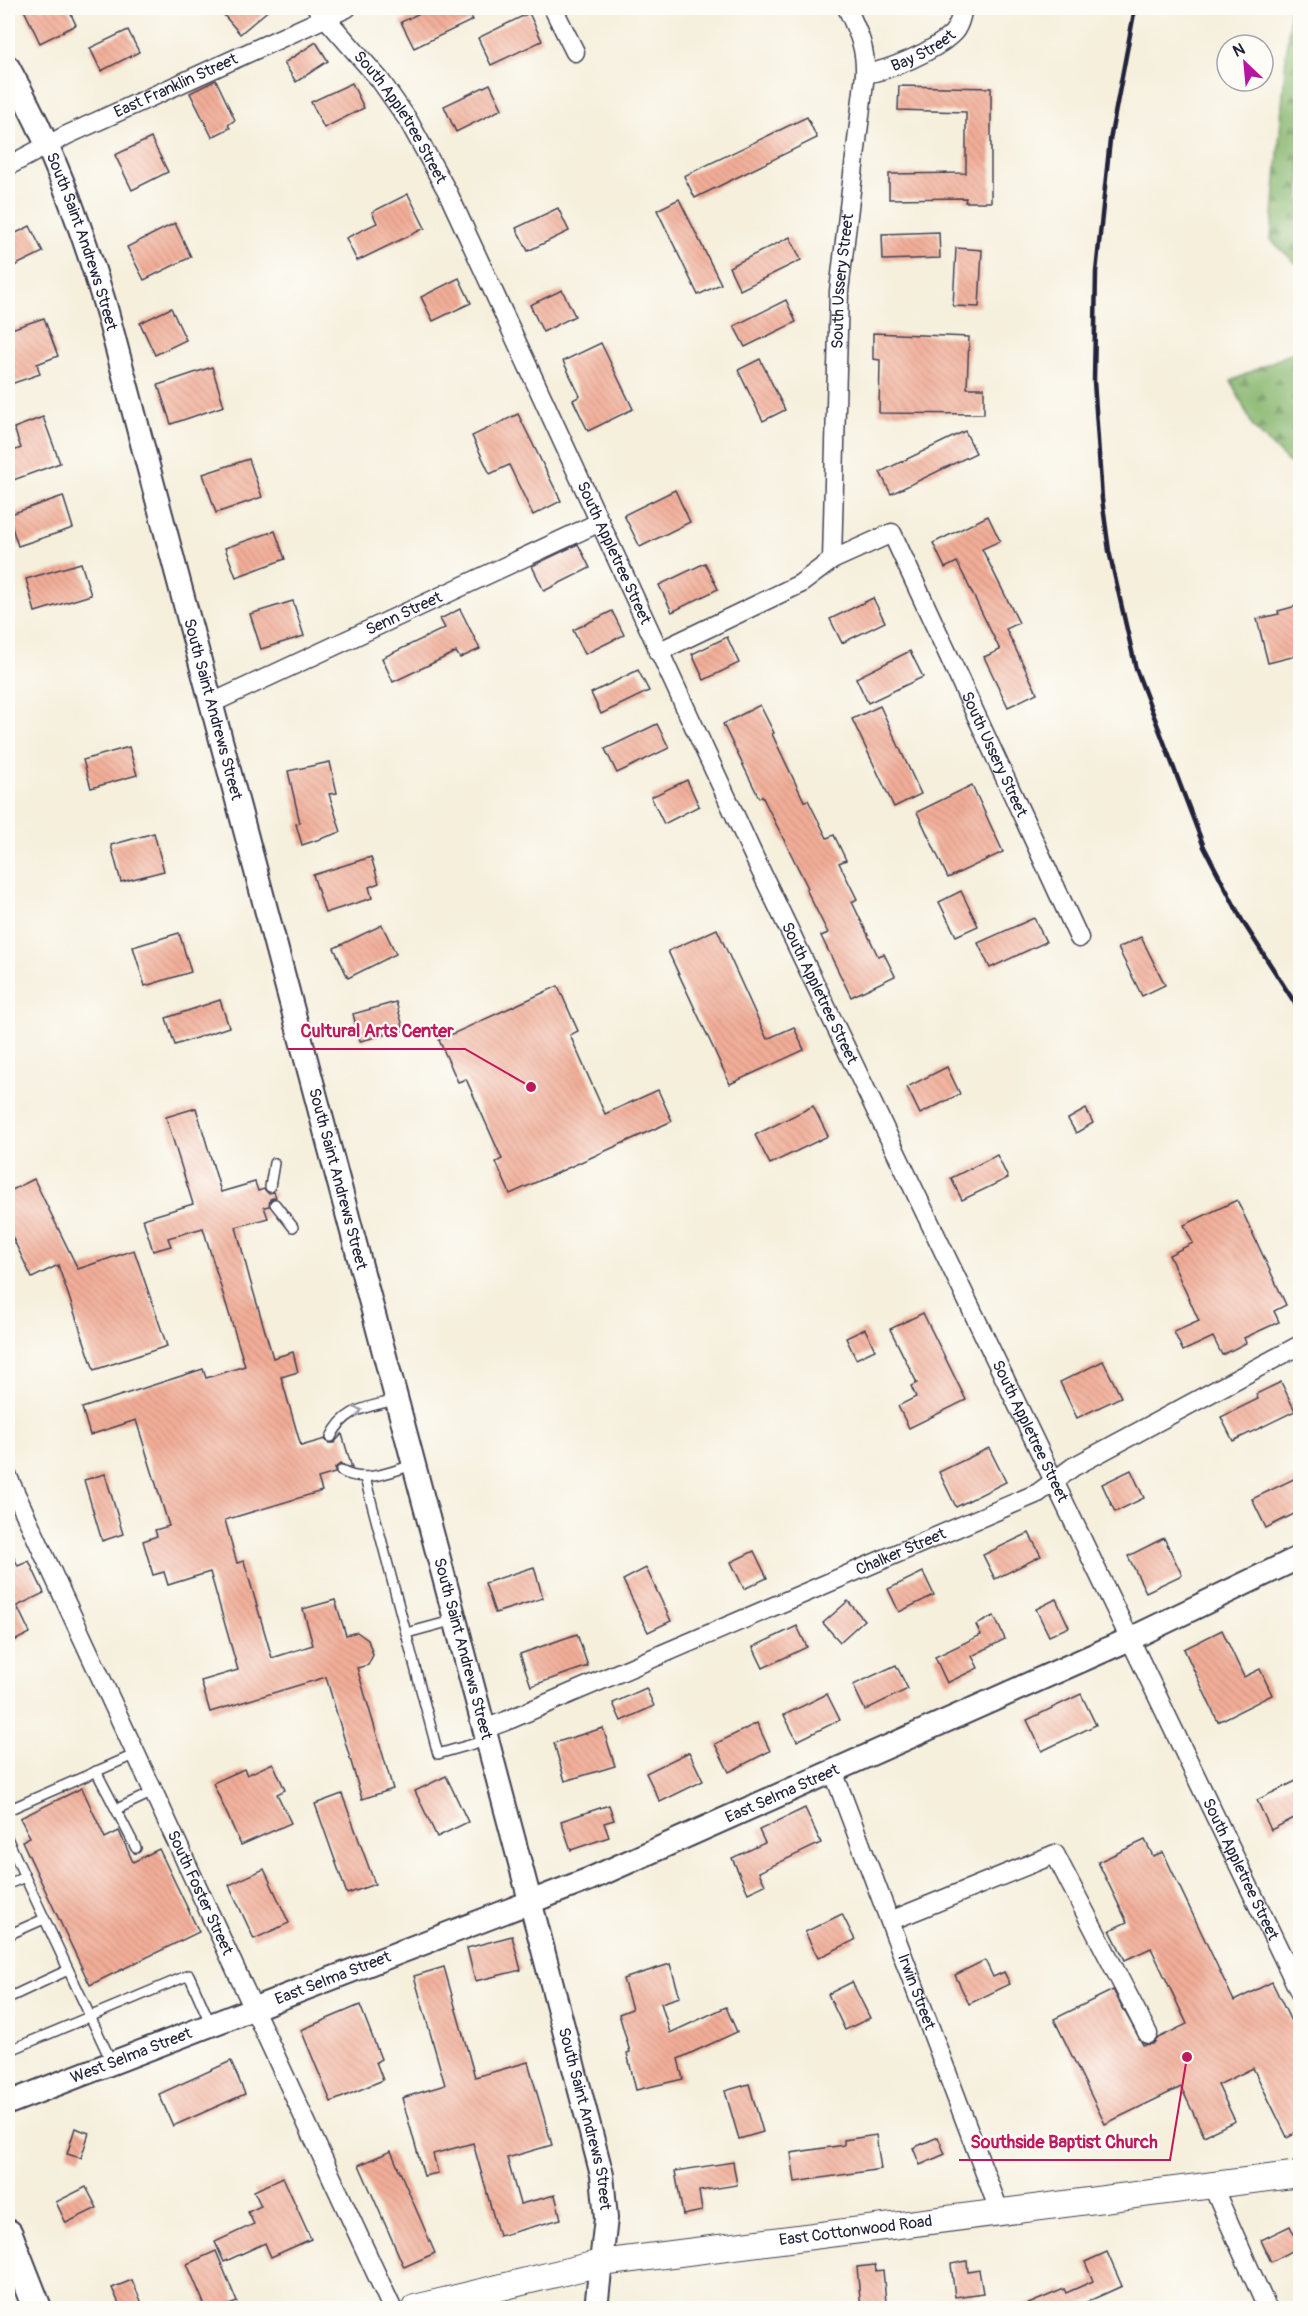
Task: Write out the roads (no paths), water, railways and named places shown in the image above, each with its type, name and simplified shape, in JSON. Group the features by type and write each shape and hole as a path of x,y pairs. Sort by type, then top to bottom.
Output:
{"main road":[{"name":"East Cottonwood Road","path":"415,2308 601,2263 1300,2174"},
{"path":"8,2234 37,2308"}],"street":[{"name":"East Franklin Street","path":"8,166 48,144 321,12 347,8"},
{"path":"553,8 575,52"},
{"name":"South Ussery Street","path":"832,560 839,291 866,55 847,8"},
{"name":"Bay Street","path":"865,74 893,68 940,42 953,32 961,18 963,8"},
{"name":"South Appletree Street","path":"321,12 381,80 408,120 448,193 756,861 1300,1993"},
{"name":"South Saint Andrews Street","path":"8,67 48,144 75,210 106,309 531,1902 602,2175 606,2218 596,2308"},
{"name":"Senn Street","path":"210,704 600,522"},
{"name":"South Ussery Street","path":"658,652 800,584 832,560 892,533 1079,938"},
{"name":"Chalker Street","path":"486,1734 506,1721 1038,1493 1072,1467 1300,1345"},
{"name":"South Foster Street","path":"8,1477 392,2308"},
{"name":"East Selma Street","path":"254,2009 590,1879 1131,1639 1300,1557"},
{"name":"Irwin Street","path":"832,1771 1000,2213"},
{"path":"890,1921 1055,1854 1148,2034"},
{"name":"West Selma Street","path":"8,2103 254,2009"},
{"path":"1212,2185 1267,2308"}],"lane":[{"path":"270,1187 274,1163"},
{"path":"275,1204 293,1227"},
{"path":"331,1437 338,1422 350,1413 396,1399"},
{"path":"341,1471 351,1476 365,1478 414,1465"},
{"path":"365,1478 438,1754 486,1734"},
{"path":"407,1633 455,1620"},
{"path":"8,1810 136,1754"},
{"path":"96,1772 136,1848"},
{"path":"117,1809 153,1792"},
{"path":"8,1840 112,2063"},
{"path":"8,1884 25,1877"},
{"path":"8,1935 44,1919"},
{"path":"8,1998 68,1970"},
{"path":"8,2051 189,1975 211,2025"}],"railway":[{"path":"1135,8 1110,140 1096,272 1094,381 1102,499 1109,551 1136,669 1204,847 1243,922 1300,1011"}],"place":[{"name":"Cultural Arts Center","path":"531,1087"},
{"name":"Southside Baptist Church","path":"1187,2057"}]}
